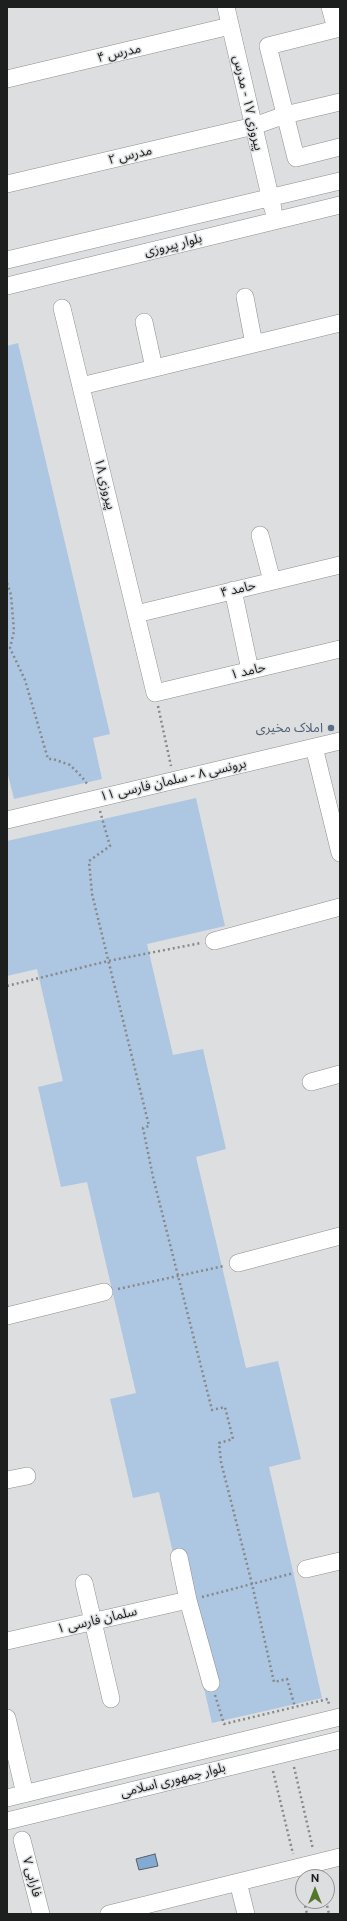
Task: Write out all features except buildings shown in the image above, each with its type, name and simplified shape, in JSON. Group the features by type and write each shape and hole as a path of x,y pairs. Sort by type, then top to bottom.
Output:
{"street":[{"name":"پیروزی ۱۷ - مدرس","path":"226,7 276,221"},
{"path":"330,7 336,29 268,46 296,158 340,147"},
{"name":"مدرس ۴","path":"7,79 230,26"},
{"name":"مدرس ۲","path":"7,184 254,126 285,115 340,102"},
{"name":"بلوار پیروزی","path":"7,260 340,182"},
{"name":"بلوار پیروزی","path":"7,286 340,205"},
{"path":"244,297 254,344"},
{"name":"پیروزی ۱۸","path":"62,308 155,693"},
{"path":"144,322 154,368"},
{"path":"81,386 340,323"},
{"path":"260,535 272,581"},
{"name":"حامد ۴","path":"136,614 340,565"},
{"path":"233,590 250,670"},
{"name":"حامد ۱","path":"155,693 340,649"},
{"name":"برونسی ۸ - سلمان فارسی ۱۱","path":"7,820 340,741"},
{"path":"314,747 339,847"},
{"path":"214,940 340,907"},
{"path":"311,1082 340,1074"},
{"path":"238,1263 340,1236"},
{"path":"7,1316 104,1292"},
{"path":"7,1480 27,1476"},
{"path":"179,1557 188,1600 211,1683"},
{"path":"306,1569 340,1561"},
{"path":"84,1583 111,1699"},
{"name":"سلمان فارسی ۱","path":"7,1641 188,1600"},
{"path":"7,1718 25,1794"},
{"name":"بلوار جمهوری اسلامی","path":"7,1798 336,1718"},
{"name":"بلوار جمهوری اسلامی","path":"7,1821 340,1740"},
{"name":"فارابی ۷","path":"22,1840 41,1914"},
{"path":"109,1914 340,1857"},
{"path":"238,1882 246,1914"}],"path":[{"path":"7,583 11,596 14,631 10,648 25,680 48,760 53,759 70,765 82,777 97,799 110,846 89,861 92,894 149,1126 143,1128 153,1178 212,1410 225,1407 233,1439 219,1443 221,1462 252,1584 274,1682 288,1679 295,1707"},
{"path":"155,693 174,780"},
{"path":"7,986 108,961 214,940"},
{"path":"104,1292 238,1263"},
{"path":"188,1600 306,1569"},
{"path":"211,1683 224,1724 328,1699 336,1718"},
{"path":"290,1752 317,1863"},
{"path":"270,1757 297,1868"}],"shaded area":[{"path":"18,343 110,734 93,738 102,779 14,799 7,771 7,346"},
{"path":"196,798 225,926 147,944 173,1055 203,1049 226,1149 196,1157 246,1368 278,1361 301,1459 269,1467 322,1698 212,1723 159,1492 133,1498 110,1399 136,1393 87,1182 61,1187 38,1087 63,1081 37,969 7,976 7,841"}],"place":[{"name":"املاک مخیری","path":"331,728"}]}
